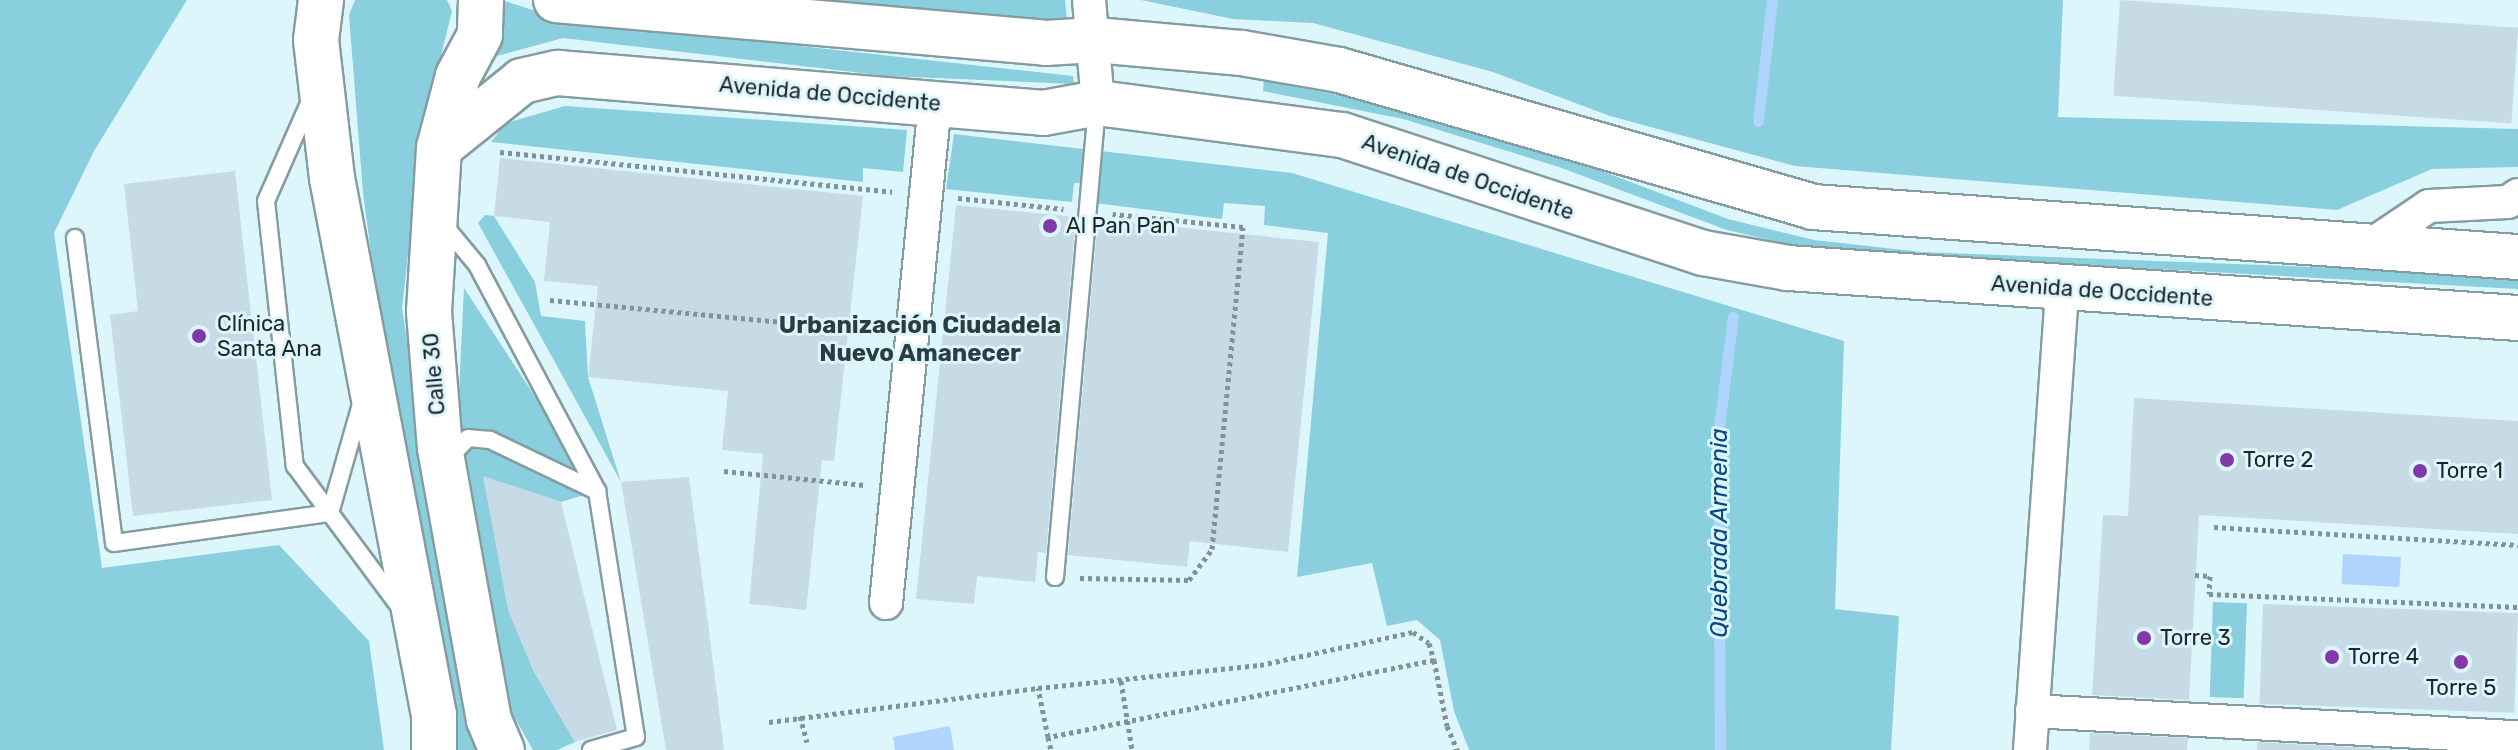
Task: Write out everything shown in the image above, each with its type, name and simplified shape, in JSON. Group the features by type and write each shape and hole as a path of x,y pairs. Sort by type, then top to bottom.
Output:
{"main road":[{"path":"321,0 319,79 368,385 434,715 434,750"},
{"name":"Calle 30","path":"481,0 480,35 458,76 439,148 429,312 443,464 489,720 502,750"},
{"path":"559,1 1046,43 1092,20 1242,53 1339,70 1813,207 2365,249 2518,257"},
{"name":"Avenida de Occidente","path":"439,148 522,81 558,73 1043,113 1098,103 1342,135 1703,253 1788,268 2518,318"}],"street":[{"path":"1092,20 1098,103"},
{"path":"886,603 935,102"},
{"path":"2365,249 2429,206 2508,202 2518,195"},
{"path":"2030,750 2062,289"},
{"path":"2032,711 2518,737"}],"lane":[{"path":"319,79 266,201 295,466 417,631"},
{"path":"1055,577 1098,103"},
{"path":"434,214 477,265 597,491 636,737 591,750"},
{"path":"75,238 114,543 330,513"},
{"path":"330,513 368,385"},
{"path":"443,464 468,438 490,440 597,491"}],"path":[{"path":"439,148 1243,227 1212,549 1189,580 1055,577"},
{"path":"550,300 911,334"},
{"path":"724,471 897,488"},
{"path":"2214,527 2518,545"},
{"path":"2195,575 2210,576 2209,594 2518,607"},
{"path":"769,722 1038,688 1260,665 1413,632 1429,643 1457,750"},
{"path":"1048,737 1126,724 1434,660"},
{"path":"1121,681 1132,750"},
{"path":"1038,688 1051,750"},
{"path":"800,716 807,742"}],"shaded area":[{"path":"0,0 187,0 94,151 54,233 102,568 279,545 369,641 384,750 0,750"},
{"path":"355,0 447,0 452,11 422,133 402,308 462,695 489,750 454,750 453,697 378,305 363,193 349,15"},
{"path":"502,0 563,20 1073,76 1074,84 887,76 563,38 497,56"},
{"path":"604,0 1065,0 1067,19 1054,31"},
{"path":"1141,0 2063,0 2058,117 2518,129 2518,167 2432,169 2337,210 1795,166 1610,116 1493,72 1313,23 1233,19"},
{"path":"1264,81 1408,108 1562,156 1728,219 1814,240 1922,252 2518,275 2518,289 1811,250 1727,230 1559,167 1403,119 1263,91"},
{"path":"565,106 907,130 903,172 863,168 863,182 491,142 506,123"},
{"path":"954,134 1292,173 1844,341 1835,609 1899,616 1891,750 1469,750 1454,711 1440,640 1417,620 1387,626 1372,563 1297,577 1328,233 1264,225 1265,206 1224,203 1222,219 1095,203 1095,184 1074,183 1072,202 946,189"},
{"path":"485,215 494,216 535,282 541,316 585,321 588,377 621,482 478,223"},
{"path":"464,288 597,491 561,502 484,477 532,668 575,742 557,750 533,750 492,678 458,413"},
{"path":"2343,554 2401,557 2399,587 2341,584"},
{"path":"2213,602 2247,603 2244,698 2210,697"},
{"path":"950,726 954,750 895,750 893,737"}],"building":[{"path":"2120,0 2518,28 2511,124 2113,96"},
{"path":"500,158 863,196 834,461 822,460 806,610 749,604 763,454 722,450 728,391 588,377 598,286 544,281 550,222 494,216"},
{"path":"235,171 272,500 133,516 110,315 138,311 124,184"},
{"path":"956,205 1076,217 1046,553 1038,552 1035,582 977,576 974,604 916,599"},
{"path":"1098,219 1319,242 1288,552 1190,541 1187,567 1068,555"},
{"path":"2134,398 2518,421 2518,534 2199,515 2189,700 2092,695 2103,515 2128,516"},
{"path":"483,476 561,502 617,730 575,742 532,668 508,610"},
{"path":"689,477 724,750 666,750 621,482"},
{"path":"2263,604 2518,613 2514,713 2260,704"},
{"path":"2090,733 2188,738 2187,750 2089,750"},
{"path":"2257,742 2405,750 2257,750"}],"waterway":[{"name":"Quebrada Armenia","path":"1758,121 1772,0"},
{"name":"Quebrada Armenia","path":"1720,750 1718,435 1733,317"}],"place":[{"name":"Al Pan Pan","path":"1050,226"},
{"name":"Clínica Santa Ana","path":"199,336"},
{"name":"Torre 2","path":"2227,460"},
{"name":"Torre 1","path":"2420,471"},
{"name":"Torre 3","path":"2144,638"},
{"name":"Torre 4","path":"2332,657"},
{"name":"Torre 5","path":"2461,662"}],"district":[{"name":"Urbanización Ciudadela Nuevo Amanecer","path":"920,340"}]}
